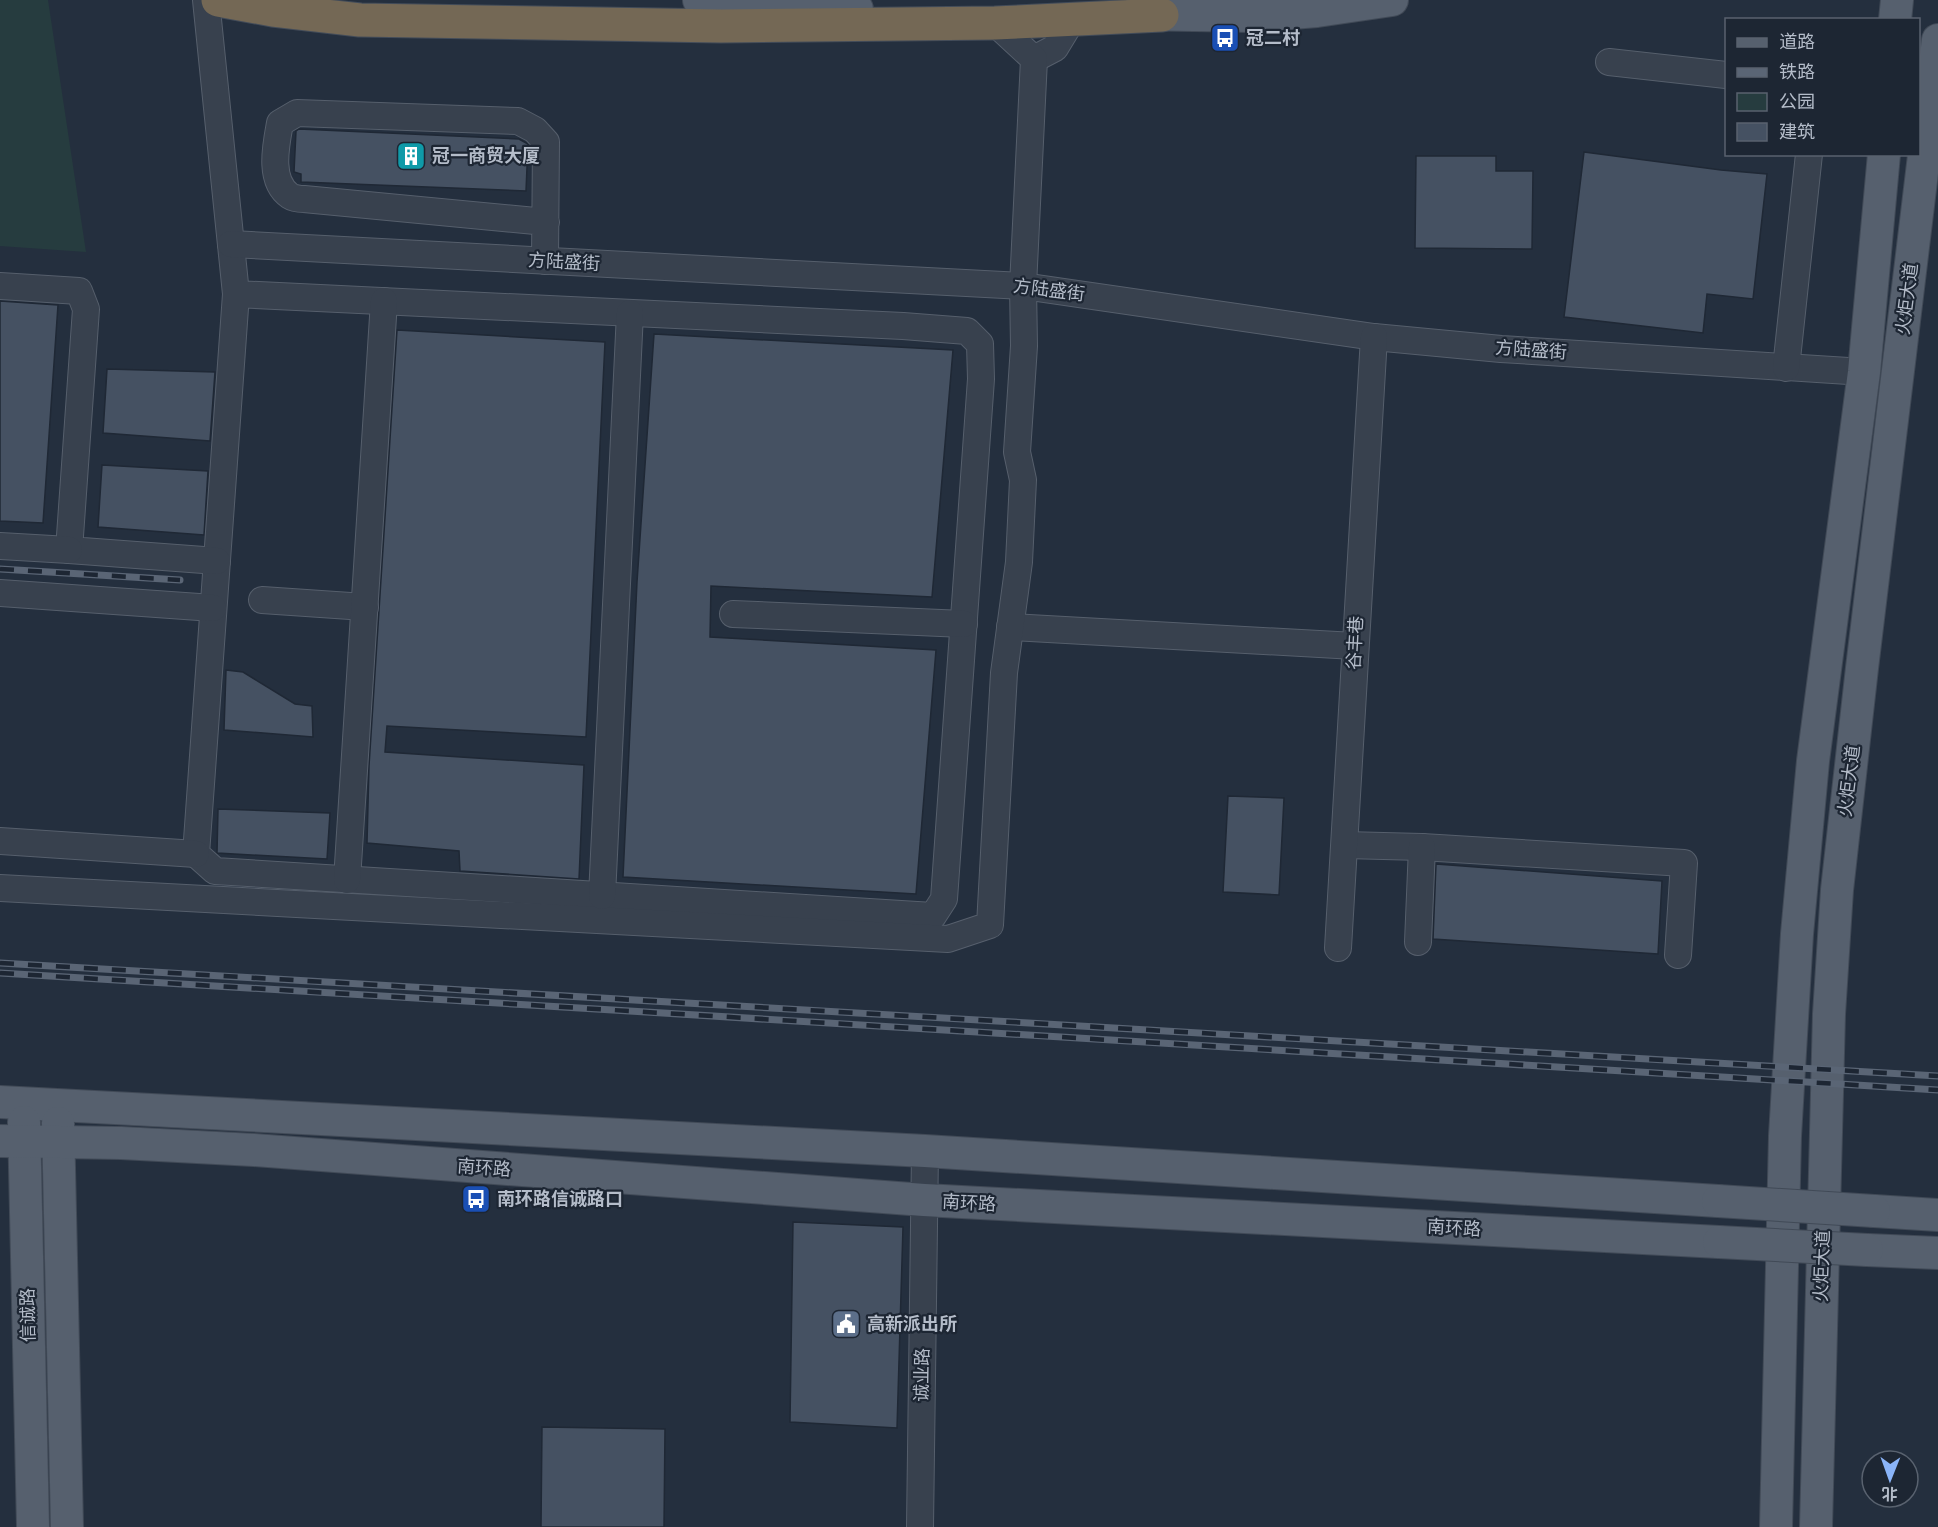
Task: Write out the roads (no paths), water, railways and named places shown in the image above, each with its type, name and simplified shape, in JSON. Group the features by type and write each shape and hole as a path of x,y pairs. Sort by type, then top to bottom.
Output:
{"highway":[{"path":"218,0 273,10 360,20 721,26 995,23 1162,15"}],"main road":[{"path":"699,0 762,8 1252,16 1317,11 1392,0"},
{"path":"1895,18 1897,0"},
{"name":"火炬大道","path":"1816,1527 1829,1014 1837,890 1938,40"},
{"name":"火炬大道","path":"1776,1527 1785,1136 1797,934 1813,760 1864,372 1884,156"},
{"path":"12,1102 925,1151 1938,1215"},
{"name":"信诚路","path":"12,1102 12,1142 33,1527"},
{"name":"信诚路","path":"57,1104 66,1527"},
{"name":"南环路","path":"12,1142 121,1143 254,1150 924,1200 1938,1253"}],"street":[{"path":"196,855 236,294 206,0"},
{"path":"1034,59 1054,48 1072,20"},
{"path":"995,23 1034,59"},
{"path":"0,888 948,939 990,924 1004,673 1019,562 1023,480 1017,452 1024,346 1023,286 1034,59"},
{"path":"1609,62 1725,75"},
{"path":"545,261 546,222 546,142 535,130 518,121 297,113 280,123 276,142 276,179 290,196 304,200 546,222"},
{"path":"1786,368 1809,156"},
{"name":"方陆盛街","path":"231,244 1023,286 1374,337 1513,349 1864,372"},
{"path":"0,286 79,291 86,309 69,550"},
{"path":"0,841 196,855 215,871 602,896 933,916 944,899 981,379 980,344 967,331 236,294"},
{"path":"347,880 384,301"},
{"path":"602,896 630,313"},
{"name":"谷丰巷","path":"1338,948 1374,337"},
{"path":"0,546 217,561"},
{"path":"0,593 213,608"},
{"path":"262,600 364,607"},
{"path":"733,614 964,624"},
{"path":"1010,627 1354,646"},
{"path":"1345,845 1422,847 1684,863 1678,955"},
{"path":"1418,942 1422,847"},
{"name":"诚业路","path":"920,1527 925,1151"}],"railway":[{"path":"0,569 180,580"},
{"path":"0,963 1938,1076"},
{"path":"0,973 1938,1090"}],"place":[{"name":"冠二村","path":"1225,38"},
{"name":"冠一商贸大厦","path":"411,156"},
{"name":"南环路信诚路口","path":"476,1199"},
{"name":"高新派出所","path":"846,1324"}]}
